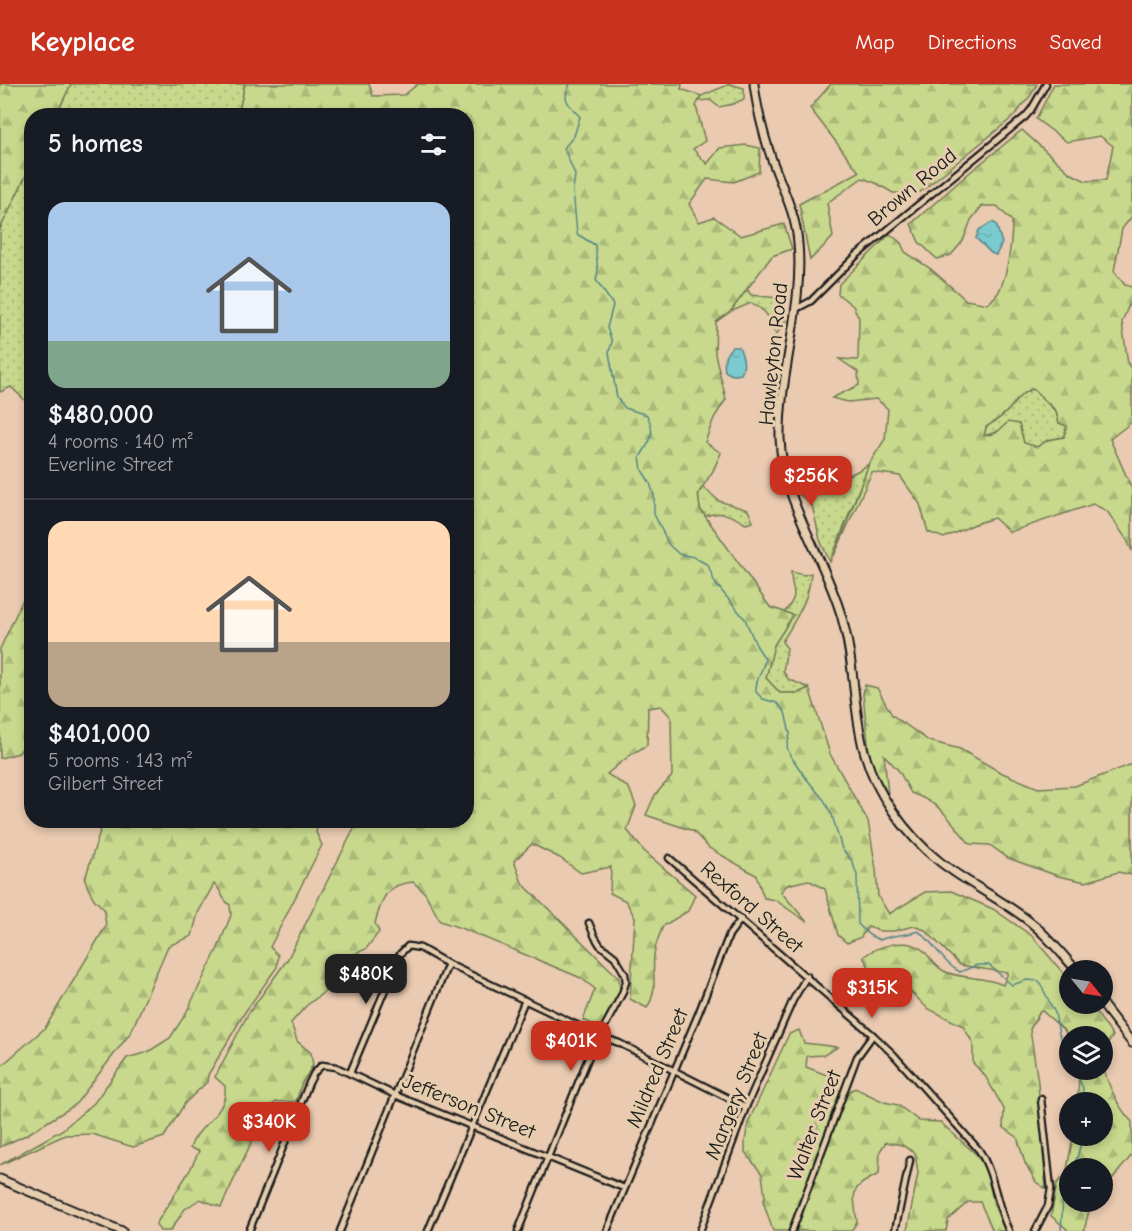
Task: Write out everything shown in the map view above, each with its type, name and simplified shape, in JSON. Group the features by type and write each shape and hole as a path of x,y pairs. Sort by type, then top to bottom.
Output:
{"street":[{"name":"Hawleyton Road","path":"754,84 760,121 771,158 789,202 797,234 798,271 781,408 782,454 790,488 829,580 842,619 851,662 858,730 865,759 881,793 909,832 940,862 1034,924 1067,960"},
{"name":"Brown Road","path":"794,310 811,301 866,247 1025,117 1047,84"},
{"name":"Rexford Street","path":"669,858 807,976 894,1055 979,1150 988,1164 1009,1231"},
{"name":"Mildred Street","path":"607,1231 729,935 741,919"},
{"path":"518,1231 590,1056 626,982 625,974 615,957 600,945 590,923"},
{"path":"350,1073 385,987 403,949 408,946 420,948 448,964 619,1043 746,1107"},
{"path":"340,1231 448,964"},
{"name":"Margery Street","path":"700,1231 746,1107 793,1000 807,976"},
{"path":"428,1231 525,1000"},
{"path":"1110,1014 1132,1043"},
{"name":"Walter Street","path":"792,1231 857,1057 873,1035"},
{"name":"Jefferson Street","path":"249,1231 309,1083 314,1072 322,1065 336,1067 395,1095 624,1188"},
{"path":"1035,1231 1048,1206 1051,1189 1041,1099"},
{"path":"895,1231 910,1160"},
{"path":"0,1179 122,1231"}],"green space":[{"path":"0,84 71,84 59,108 24,108 24,179 0,229"},
{"path":"71,84 245,84 240,108 60,108"},
{"path":"245,84 369,84 373,96 404,95 418,84 682,84 681,89 701,96 696,106 705,141 693,149 707,164 720,148 746,145 760,148 759,172 734,182 707,179 689,204 699,222 714,217 741,236 784,224 792,249 772,256 730,312 716,322 715,354 726,399 714,418 705,442 721,453 713,471 698,494 700,509 770,607 793,615 774,645 766,678 780,693 798,693 809,688 830,754 868,821 878,896 889,914 925,892 951,891 993,909 1032,936 1059,968 1059,1014 1097,1014 1106,1026 1059,1026 1041,1010 1030,1029 1038,1083 1046,1189 1036,1182 1025,1163 1017,1137 1003,1127 1004,1109 985,1076 973,1063 973,1043 963,1026 927,1008 909,990 875,977 863,957 883,947 907,944 920,948 937,966 949,974 988,980 1003,985 1008,973 960,965 925,930 914,926 894,931 880,931 868,927 861,937 847,943 838,935 825,889 808,880 787,885 781,892 807,922 775,900 764,898 756,875 709,848 693,831 646,815 655,795 672,776 671,717 661,706 648,708 647,745 607,774 629,788 636,806 627,830 644,851 695,895 688,911 663,926 654,958 653,993 647,1008 630,999 635,918 626,901 610,893 611,867 581,873 560,858 532,844 514,861 522,883 619,978 620,991 602,1028 583,1020 595,989 581,978 440,921 425,893 413,882 396,886 386,894 383,900 375,923 379,932 366,949 345,958 328,989 306,1006 291,1023 297,1041 311,1053 313,1065 302,1083 296,1101 276,1102 267,1109 221,1207 200,1199 185,1209 170,1231 160,1231 156,1224 190,1170 199,1151 190,1148 194,1140 222,1105 225,1086 215,1077 248,1014 287,960 354,828 474,828 474,108 240,108"},
{"path":"730,84 744,88 744,99 719,107 710,100 698,101 701,96"},
{"path":"831,84 1037,84 1013,117 919,193 893,193 862,178 827,203 833,237 810,260 799,204 859,172 810,108"},
{"path":"1054,84 1132,84 1132,216 1122,229 1114,271 1125,285 1132,287 1132,302 1122,322 1128,364 1132,370 1132,422 1110,439 1132,489 1132,551 1107,511 1093,504 1010,532 994,518 944,538 928,532 920,504 900,476 872,472 834,556 869,464 885,439 888,409 876,399 848,402 832,398 859,385 858,372 839,359 858,360 859,318 853,306 838,294 839,284 890,234 901,243 905,252 931,269 966,300 988,304 998,293 1007,268 1012,221 997,206 982,206 971,220 963,241 951,255 937,259 919,242 911,224 1022,130 1070,173 1086,181 1106,180 1113,146 1100,136 1067,142 1036,119","holes":["1033,389 1056,411 1059,423 1067,426 1064,437 1048,440 1037,447 1024,443 1019,424 1008,422 996,433 984,436 986,427 1008,411 1020,396 1029,390"]},
{"path":"24,179 24,399 11,387 0,392 0,229"},
{"path":"747,289 751,295 778,298 784,301 786,320 776,335 767,316 751,303 730,312"},
{"path":"1033,389 1056,412 1059,423 1067,426 1064,437 1048,440 1037,447 1024,443 1019,424 984,436 986,427 1005,414 1023,394"},
{"path":"802,462 812,468 821,478 846,476 869,464 830,562 820,540 812,505 798,493 790,469"},
{"path":"703,487 719,501 748,510 753,522 746,524 731,516 721,514 705,516 700,509 698,494"},
{"path":"791,572 804,575 811,573 805,601 782,642 787,648 783,671 788,679 809,688 798,693 780,693 766,678 774,645 793,615 784,613 794,597"},
{"path":"24,597 24,745 19,753 0,758 0,649"},
{"path":"865,685 877,688 892,715 929,741 960,749 1000,772 1038,788 1075,786 1132,764 1132,875 1118,872 1086,882 1058,876 1008,858 990,845 970,844 938,808 922,797 911,793 899,771 884,755 888,794 870,762 863,694"},
{"path":"101,828 317,828 316,832 322,845 270,947 278,955 277,967 245,1012 208,1075 207,1082 185,1103 164,1137 133,1147 92,1134 65,1135 0,1165 62,1130 94,1103 127,1058 148,1052 170,1038 185,1015 218,948 231,915 230,905 214,884 198,913 192,936 168,946 131,1032 75,1105 26,1135 0,1147 0,1067 45,1028 106,926 104,909 94,899 85,879"},
{"path":"799,1030 804,1043 838,1047 824,1055 807,1056 806,1067 837,1079 837,1090 850,1091 855,1088 884,1102 898,1105 919,1121 940,1122 978,1156 986,1169 994,1205 1005,1231 993,1231 980,1202 968,1202 948,1220 946,1231 907,1231 918,1173 915,1153 902,1145 886,1142 880,1151 879,1174 862,1183 855,1192 857,1222 851,1231 773,1231 763,1201 765,1197 762,1174 745,1152 745,1141 748,1123 789,1034"},
{"path":"1079,1080 1107,1080 1113,1092 1078,1092"},
{"path":"1113,1092 1132,1122 1132,1155 1113,1178 1113,1158 1069,1158 1071,1146 1113,1146"},
{"path":"1059,1181 1059,1212 1089,1212 1084,1231 1066,1231 1067,1229 1051,1216"}],"water":[{"path":"992,222 996,224 1002,243 996,255 976,238 979,230"},
{"path":"732,347 739,347 742,354 744,364 741,374 732,375 725,371 725,358"}],"waterway":[{"path":"570,84 566,99 580,117 574,136 564,148 575,175 573,190 577,234 595,245 598,271 596,280 613,305 607,328 612,342 609,352 617,398 625,408 647,415 650,421 651,437 640,457 642,470 654,495 654,514 669,545 679,554 694,557 708,565 715,583 745,619 765,659 756,692 763,699 777,703 785,712 790,734 787,747 790,755 824,800 832,815 842,849 852,861 857,875 858,924 869,935 880,940 918,931 953,968 960,972 977,965 989,965 1012,985 1027,980 1039,981 1055,1013 1059,1034"},
{"path":"1079,1080 1083,1092"},
{"path":"1077,1158 1080,1146"},
{"path":"1061,1231 1062,1212"}]}
